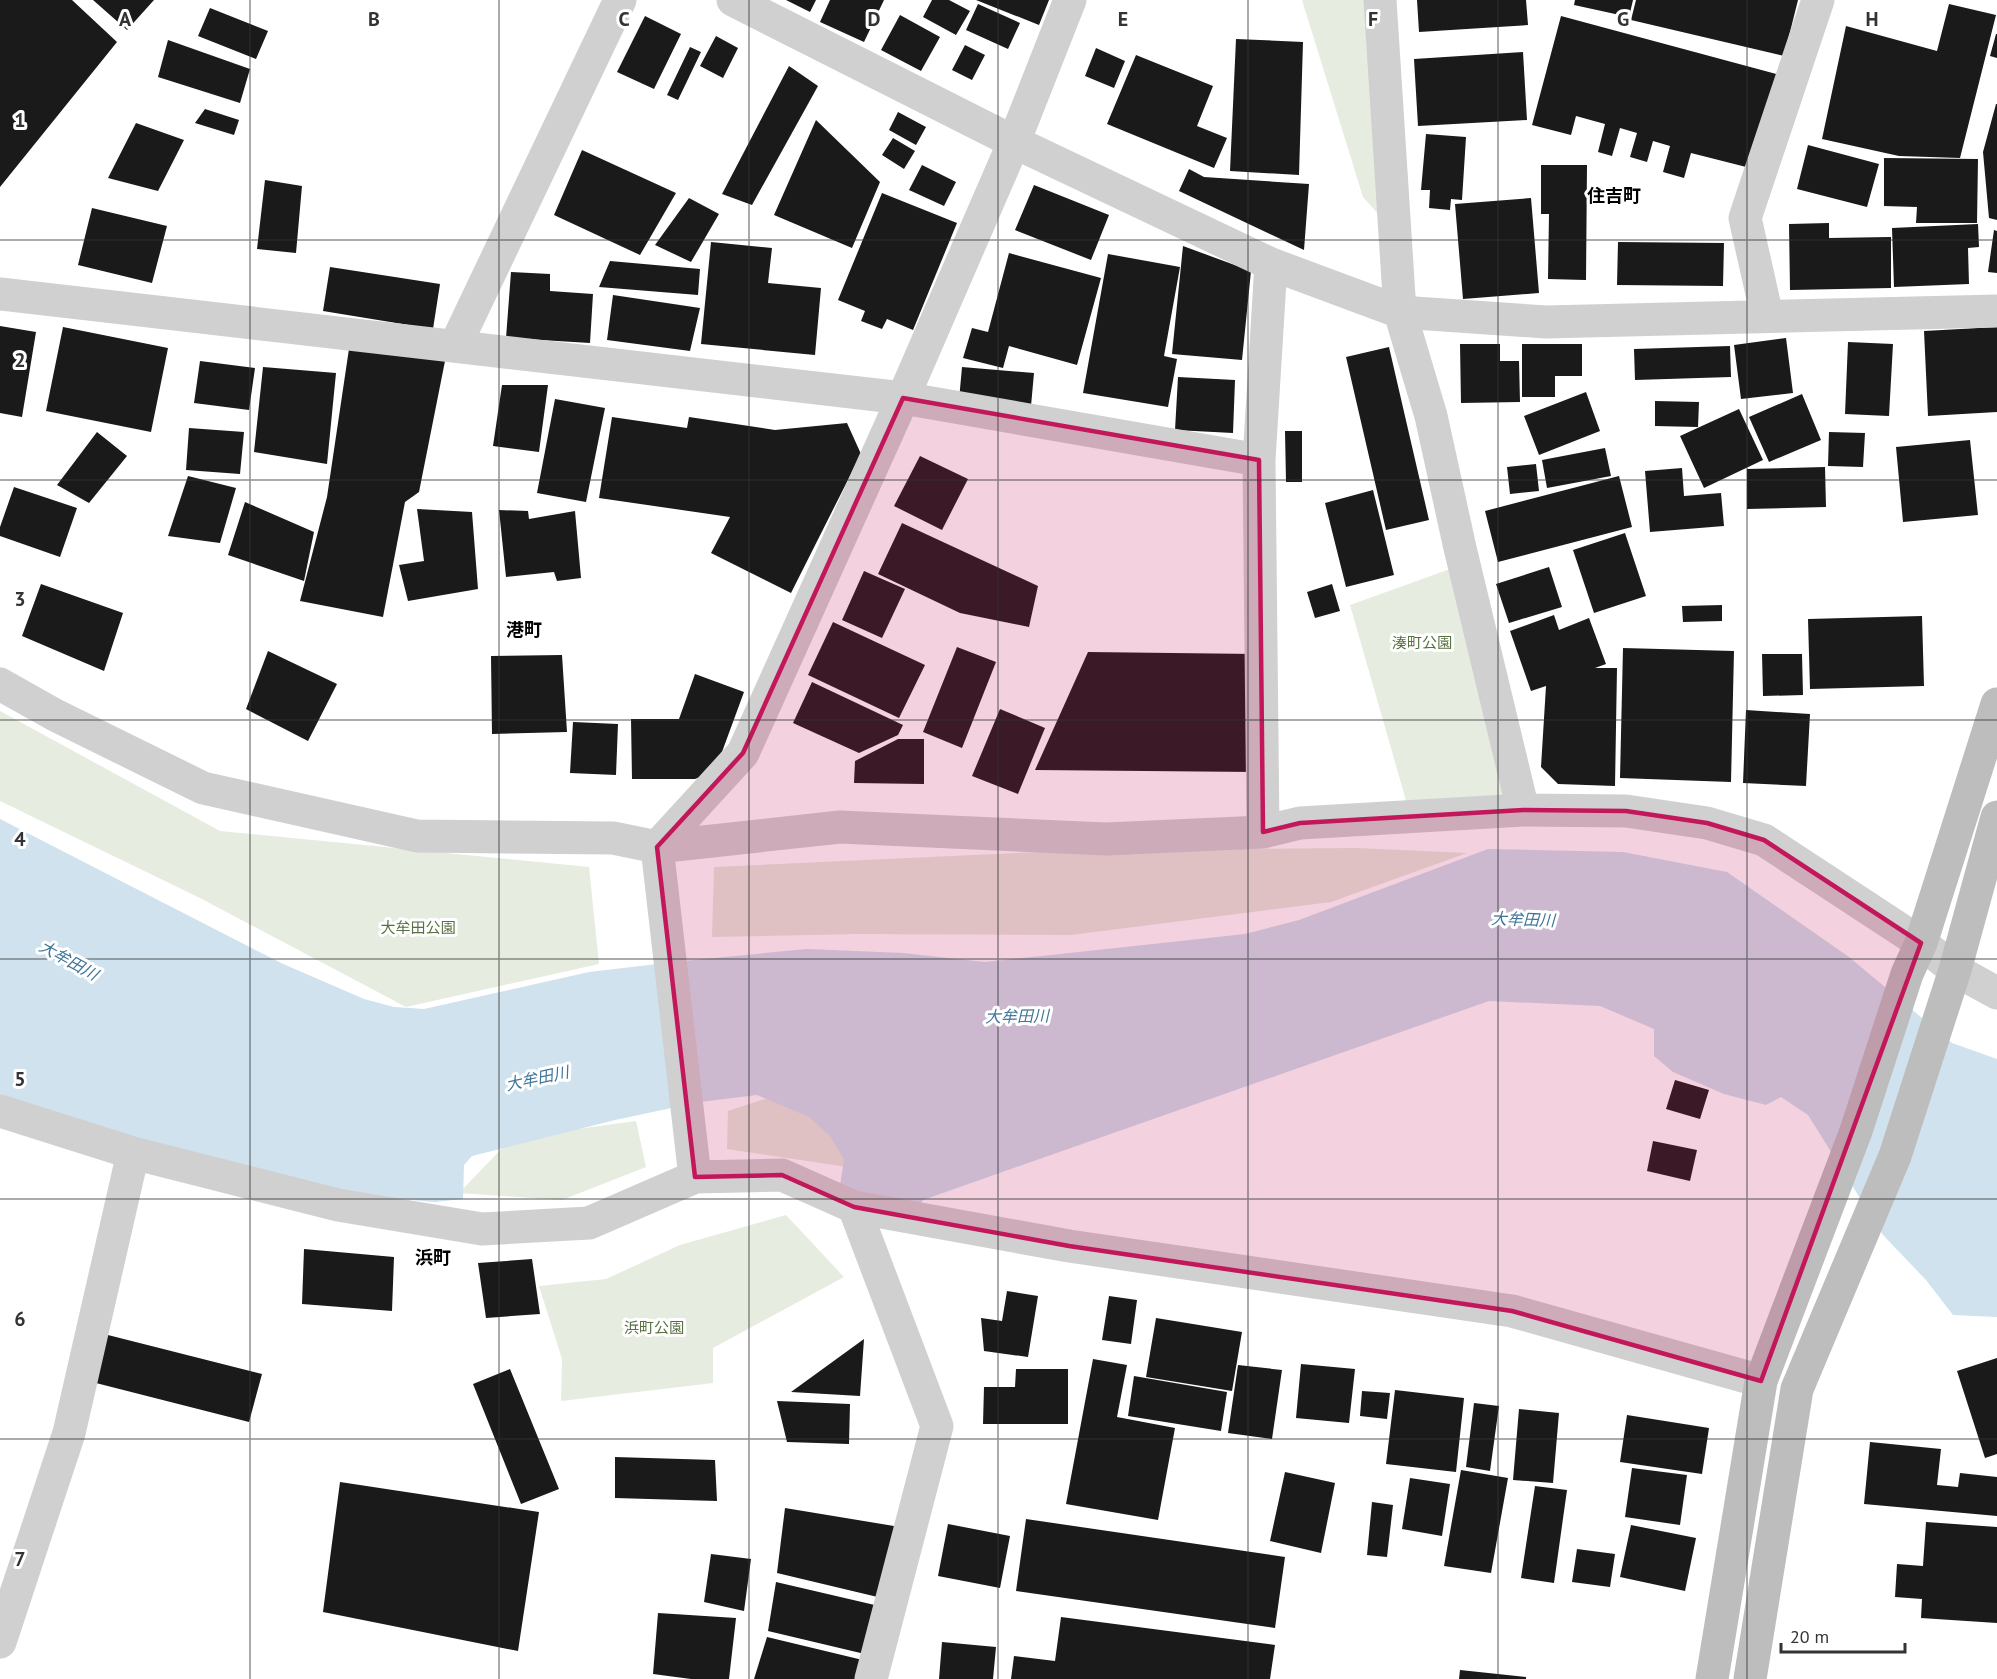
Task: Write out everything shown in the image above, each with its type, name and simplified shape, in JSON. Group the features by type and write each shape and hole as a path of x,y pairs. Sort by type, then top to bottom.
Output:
{"street":[{"path":"455,346 620,0"},
{"path":"733,0 1014,142 1271,264 1400,312 1546,322 1997,312"},
{"path":"695,1177 657,847 743,753 903,398 1014,142 1070,0"},
{"path":"1380,0 1400,312 1431,416 1523,810"},
{"path":"1767,316 1745,218 1818,0"},
{"path":"1263,832 1259,460 1271,264"},
{"path":"0,294 903,398 1259,460"},
{"path":"0,684 203,789 417,836 614,838 657,847 840,827 1106,838 1263,832 1300,823 1523,810 1626,811 1707,823 1764,840 1921,943 1955,970 1997,993"},
{"path":"1712,1679 1761,1381 1856,1131 1907,974 1921,943 1997,704"},
{"path":"1750,1679 1797,1389 1895,1156 1955,970 1997,817"},
{"path":"0,1111 133,1153 338,1205 482,1229 589,1223 695,1177 782,1175 854,1207 1069,1246 1512,1311 1761,1381"},
{"path":"0,1642 69,1433 133,1153"},
{"path":"854,1207 937,1426 871,1679"}],"highlighted area":[{"path":"903,398 1259,460 1263,832 1300,823 1523,810 1626,811 1707,823 1764,840 1921,943 1761,1381 1512,1311 1069,1246 854,1207 782,1175 695,1177 657,847 743,753"}],"green space":[{"path":"1302,0 1373,0 1395,233 1363,197"},
{"name":"湊町公園","path":"1464,564 1523,810 1409,811 1350,605"},
{"name":"大牟田公園","path":"0,711 220,831 589,867 599,964 406,1007 200,898 0,801"},
{"path":"1356,848 1467,853 1331,902 1071,935 858,934 712,937 714,867 1081,850"},
{"path":"774,1096 830,1121 854,1168 727,1149 728,1111"},
{"path":"636,1121 646,1167 562,1200 459,1193 512,1138"},
{"name":"浜町公園","path":"786,1215 844,1277 713,1348 713,1383 561,1401 562,1359 539,1286 606,1279 680,1245"}],"water":[{"name":"大牟田川","path":"0,819 281,963 364,999 394,1007 424,1009 589,972 807,949 903,953 985,962 1245,934 1299,920 1488,849 1623,852 1727,872 1849,957 1952,1043 1997,1059 1997,1317 1953,1315 1926,1280 1883,1235 1808,1115 1781,1097 1766,1105 1724,1094 1673,1072 1654,1056 1654,1029 1600,1006 1489,1001 923,1200 914,1215 838,1198 844,1160 830,1136 809,1117 757,1095 700,1102 615,1120 472,1156 464,1165 463,1199 435,1202 293,1190 0,1104"}],"building":[{"path":"0,0 72,0 117,42 0,187"},
{"path":"93,0 154,0 127,30"},
{"path":"786,0 816,0 810,12"},
{"path":"830,0 884,0 864,42 820,22"},
{"path":"932,0 949,0 970,11 956,35 923,17"},
{"path":"976,0 1049,0 1039,25"},
{"path":"1417,0 1526,0 1528,25 1419,32"},
{"path":"1575,0 1633,0 1629,17 1574,5"},
{"path":"1636,0 1798,0 1784,56 1631,20"},
{"path":"978,4 1020,23 1008,49 966,30"},
{"path":"1949,4 1996,15 1960,158 1899,156 1822,139 1846,26 1937,51"},
{"path":"210,8 268,31 256,59 198,36"},
{"path":"900,15 940,37 921,71 881,50"},
{"path":"645,16 681,34 654,89 617,72"},
{"path":"1561,16 1784,76 1758,170 1691,153 1684,178 1663,172 1670,146 1653,141 1647,162 1630,157 1637,133 1620,128 1612,156 1598,152 1605,124 1576,116 1571,135 1532,125"},
{"path":"1997,34 1997,58 1990,56"},
{"path":"716,36 738,48 723,78 700,66"},
{"path":"1236,39 1303,42 1299,175 1230,171"},
{"path":"168,40 250,69 240,103 158,77"},
{"path":"965,45 985,55 972,80 952,70"},
{"path":"690,47 701,52 678,100 667,95"},
{"path":"1096,48 1125,61 1114,88 1085,76"},
{"path":"1523,52 1527,120 1418,126 1414,59"},
{"path":"1136,55 1213,86 1197,126 1227,138 1214,168 1107,124"},
{"path":"789,66 818,86 752,205 722,194"},
{"path":"1996,104 1997,220 1989,218 1983,152"},
{"path":"205,109 239,120 234,135 195,123"},
{"path":"898,112 926,127 916,145 889,130"},
{"path":"816,120 880,182 852,248 774,215"},
{"path":"136,123 184,140 158,191 108,178"},
{"path":"1426,134 1466,137 1462,200 1451,199 1450,210 1429,208 1430,190 1421,190"},
{"path":"893,138 915,151 904,169 882,155"},
{"path":"1808,145 1879,164 1867,207 1797,189"},
{"path":"582,150 676,193 640,255 554,215"},
{"path":"1884,158 1978,159 1977,223 1916,223 1917,207 1884,206"},
{"path":"922,165 956,182 944,206 909,190"},
{"path":"1541,165 1587,165 1586,280 1548,279 1549,214 1541,214"},
{"path":"1189,169 1204,177 1309,184 1304,250 1179,191"},
{"path":"265,180 302,186 296,253 257,249"},
{"path":"1034,185 1109,215 1091,260 1015,230"},
{"path":"882,193 957,223 913,330 887,319 882,329 861,321 865,311 838,300"},
{"path":"689,198 719,214 691,262 655,245"},
{"path":"1531,198 1539,293 1463,299 1455,204"},
{"path":"92,208 167,226 152,283 78,265"},
{"path":"1829,223 1829,238 1891,237 1891,288 1790,290 1789,224"},
{"path":"1978,224 1979,247 1968,248 1969,284 1894,287 1892,228"},
{"path":"1994,230 1997,231 1997,273 1988,272"},
{"path":"711,242 772,248 768,283 821,288 815,355 701,344"},
{"path":"1618,242 1724,243 1723,286 1617,285"},
{"path":"1183,246 1251,271 1242,360 1172,354"},
{"path":"1009,253 1101,278 1077,365 1009,346 1003,368 963,358 972,328 988,332"},
{"path":"1108,254 1180,267 1164,356 1177,359 1168,407 1083,393"},
{"path":"610,261 700,269 698,295 599,287"},
{"path":"330,267 440,284 433,329 323,311"},
{"path":"511,272 550,274 550,291 593,294 590,343 506,338"},
{"path":"613,295 700,308 690,351 607,340"},
{"path":"0,326 36,332 22,417 0,413"},
{"path":"63,327 168,348 151,432 46,411"},
{"path":"1997,327 1997,412 1928,416 1924,331"},
{"path":"1786,338 1793,393 1741,399 1734,345"},
{"path":"350,342 445,361 419,492 405,502 383,617 300,601 327,497"},
{"path":"1848,342 1893,344 1889,416 1845,414"},
{"path":"1460,344 1500,344 1500,361 1519,361 1520,402 1461,403"},
{"path":"1522,344 1582,344 1582,376 1555,376 1555,397 1522,397"},
{"path":"1730,346 1731,377 1635,380 1634,349"},
{"path":"1389,347 1429,520 1386,530 1346,357"},
{"path":"200,361 255,368 249,410 194,403"},
{"path":"263,367 336,373 327,464 254,452"},
{"path":"962,367 1034,373 1031,406 959,400"},
{"path":"1178,377 1235,380 1233,433 1175,430"},
{"path":"502,385 548,385 539,452 493,446"},
{"path":"1586,392 1600,431 1539,455 1524,416"},
{"path":"1802,394 1821,440 1769,462 1749,417"},
{"path":"555,399 605,408 586,502 537,493"},
{"path":"1655,401 1699,402 1698,427 1655,426"},
{"path":"1739,409 1763,460 1704,488 1680,436"},
{"path":"612,417 687,428 689,417 775,430 847,423 861,454 791,593 711,553 730,517 599,498"},
{"path":"189,428 244,432 240,474 186,470"},
{"path":"1285,431 1302,431 1302,482 1286,482"},
{"path":"97,432 127,456 89,503 57,485"},
{"path":"1829,432 1865,433 1863,467 1828,466"},
{"path":"1970,440 1978,515 1903,522 1896,447"},
{"path":"1605,448 1611,476 1547,488 1542,460"},
{"path":"920,456 968,479 942,530 894,506"},
{"path":"1536,464 1539,491 1510,494 1507,467"},
{"path":"1825,467 1826,507 1747,509 1747,469"},
{"path":"1682,468 1684,496 1721,493 1724,526 1650,532 1645,471"},
{"path":"188,476 236,488 220,543 168,536"},
{"path":"1619,476 1632,527 1498,562 1485,511"},
{"path":"14,487 77,508 60,557 0,536 0,527"},
{"path":"1373,490 1394,575 1346,587 1325,503"},
{"path":"245,502 314,532 304,581 228,555"},
{"path":"417,509 472,512 478,589 408,601 399,565 424,561"},
{"path":"499,510 528,511 529,519 575,511 581,578 557,581 554,572 506,577"},
{"path":"902,523 1038,586 1029,627 960,613 878,574"},
{"path":"1625,533 1646,596 1594,613 1573,550"},
{"path":"1549,567 1562,607 1509,623 1496,584"},
{"path":"864,571 905,589 882,638 842,620"},
{"path":"41,584 123,613 104,671 22,636"},
{"path":"1332,584 1340,611 1315,618 1307,592"},
{"path":"1722,605 1722,621 1683,622 1682,606"},
{"path":"1554,615 1559,630 1589,618 1606,664 1595,668 1617,668 1615,786 1558,784 1541,767 1546,686 1531,691 1510,631"},
{"path":"1922,616 1924,686 1810,689 1808,619"},
{"path":"833,622 925,665 899,718 808,675"},
{"path":"957,647 996,662 962,748 923,732"},
{"path":"1623,648 1734,651 1731,782 1620,778"},
{"path":"268,651 337,684 308,741 246,709"},
{"path":"1088,652 1256,654 1255,772 1035,770"},
{"path":"1762,654 1802,654 1803,695 1763,696"},
{"path":"562,655 567,732 492,734 491,656"},
{"path":"695,674 744,692 715,771 695,779 632,779 631,719 679,719"},
{"path":"812,682 903,725 898,735 859,753 793,723"},
{"path":"1000,709 1045,728 1018,794 972,776"},
{"path":"1746,710 1810,714 1806,786 1743,783"},
{"path":"573,722 618,724 616,775 570,773"},
{"path":"898,739 924,739 924,784 854,783 855,761"},
{"path":"1675,1080 1709,1090 1700,1119 1666,1109"},
{"path":"1653,1141 1697,1150 1690,1181 1647,1171"},
{"path":"304,1249 394,1257 392,1311 302,1304"},
{"path":"532,1259 540,1314 486,1318 478,1263"},
{"path":"1007,1291 1038,1296 1028,1357 984,1351 981,1318 1002,1321"},
{"path":"1109,1296 1137,1300 1131,1344 1102,1340"},
{"path":"1156,1318 1242,1332 1232,1391 1146,1377"},
{"path":"104,1334 262,1374 249,1422 92,1382"},
{"path":"864,1339 860,1396 791,1392"},
{"path":"1997,1358 1997,1454 1985,1458 1957,1371"},
{"path":"1093,1359 1127,1365 1117,1417 1175,1428 1158,1520 1066,1504"},
{"path":"1301,1364 1355,1369 1349,1423 1296,1418"},
{"path":"1238,1365 1282,1370 1272,1439 1228,1433"},
{"path":"510,1369 559,1489 521,1504 473,1384"},
{"path":"1016,1369 1068,1369 1068,1424 983,1424 984,1387 1015,1387"},
{"path":"1134,1376 1227,1392 1221,1431 1128,1416"},
{"path":"1395,1390 1464,1398 1456,1472 1386,1464"},
{"path":"1362,1391 1390,1393 1387,1419 1360,1416"},
{"path":"777,1401 850,1404 849,1444 787,1442"},
{"path":"1474,1403 1499,1406 1490,1471 1466,1467"},
{"path":"1519,1409 1559,1413 1553,1483 1513,1480"},
{"path":"1627,1415 1709,1428 1702,1474 1620,1462"},
{"path":"1870,1442 1941,1449 1937,1485 1958,1487 1960,1473 1997,1477 1997,1516 1864,1504"},
{"path":"615,1457 715,1460 717,1501 615,1498"},
{"path":"1632,1468 1687,1475 1680,1525 1625,1517"},
{"path":"1461,1470 1508,1478 1491,1573 1444,1566"},
{"path":"1285,1472 1335,1483 1321,1553 1270,1541"},
{"path":"1410,1478 1450,1484 1442,1536 1402,1529"},
{"path":"340,1482 539,1512 518,1651 323,1612"},
{"path":"1535,1486 1567,1490 1554,1583 1521,1578"},
{"path":"1372,1502 1393,1505 1387,1557 1367,1555"},
{"path":"785,1508 900,1527 886,1599 777,1573"},
{"path":"1026,1519 1285,1557 1275,1628 1016,1591"},
{"path":"1926,1522 1997,1527 1997,1623 1921,1618 1922,1599 1895,1597 1897,1564 1923,1566"},
{"path":"948,1524 1010,1536 1000,1588 938,1576"},
{"path":"1631,1525 1696,1538 1685,1591 1620,1577"},
{"path":"1577,1549 1615,1554 1610,1587 1572,1582"},
{"path":"711,1554 751,1559 744,1611 704,1602"},
{"path":"776,1582 879,1606 869,1655 768,1631"},
{"path":"658,1613 736,1618 729,1679 691,1679 653,1674"},
{"path":"1061,1617 1275,1645 1270,1679 1011,1679 1014,1656 1055,1661"},
{"path":"767,1637 871,1662 866,1679 754,1679"},
{"path":"942,1642 996,1647 993,1679 939,1679"},
{"path":"1460,1670 1526,1677 1526,1679 1459,1679"}],"district":[{"name":"住吉町","path":"1614,195"},
{"name":"港町","path":"524,629"},
{"name":"浜町","path":"433,1257"}]}
